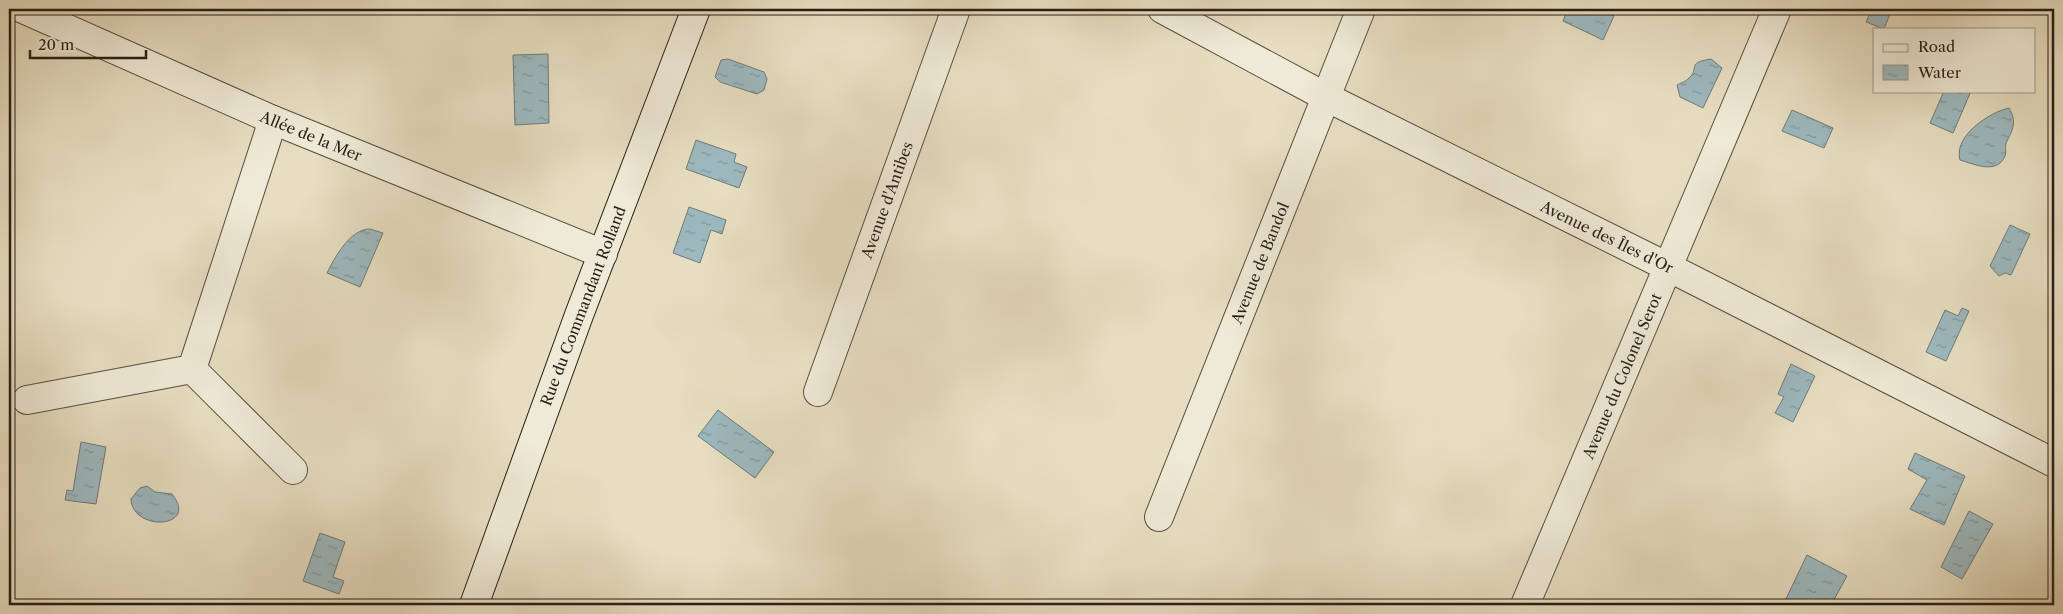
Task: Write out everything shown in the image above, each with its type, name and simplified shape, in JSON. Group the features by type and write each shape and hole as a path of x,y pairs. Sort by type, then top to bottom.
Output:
{"street":[{"name":"Allée de la Mer","path":"23,9 273,120 603,254"},
{"name":"Rue du Commandant Rolland","path":"474,605 603,254 696,9"},
{"name":"Avenue d'Antibes","path":"818,392 956,9"},
{"name":"Avenue des Îles d'Or","path":"1162,9 1326,97 1668,267 2054,463"},
{"name":"Avenue de Bandol","path":"1159,517 1361,9"},
{"name":"Avenue du Colonel Serot","path":"1525,605 1777,9"},
{"path":"192,370 273,120"},
{"path":"27,400 192,370"},
{"path":"192,370 292,470"}],"water":[{"path":"1568,9 1599,9 1614,16 1603,40 1563,21"},
{"path":"1872,9 1892,9 1884,28 1866,22"},
{"path":"548,54 549,123 515,125 513,55"},
{"path":"728,59 764,72 767,79 764,90 757,94 720,82 715,77 721,60"},
{"path":"1711,59 1722,68 1703,108 1680,97 1677,85 1692,75 1698,62"},
{"path":"1944,92 1971,92 1953,133 1930,123"},
{"path":"2009,108 2013,117 2013,125 2006,143 2005,156 2001,162 1991,167 1985,167 1960,160 1959,151 1967,134 1992,114"},
{"path":"1792,110 1833,128 1824,148 1782,131"},
{"path":"696,140 736,154 734,162 747,167 739,188 686,169"},
{"path":"689,207 726,220 722,234 711,230 700,263 673,253"},
{"path":"2010,225 2030,234 2011,275 2005,273 1999,276 1990,266"},
{"path":"370,229 383,233 360,287 327,273 344,245 356,234"},
{"path":"1962,308 1969,311 1946,361 1926,352 1945,310 1958,316"},
{"path":"1791,364 1815,376 1793,422 1775,413 1784,397 1778,394"},
{"path":"718,410 774,452 755,478 698,436"},
{"path":"81,442 106,447 96,504 65,500 67,490 73,491"},
{"path":"1915,453 1965,476 1944,525 1910,509 1927,480 1908,469"},
{"path":"147,486 155,492 172,494 178,506 178,514 172,520 152,521 142,517 134,510 131,499 140,488"},
{"path":"1969,511 1993,524 1962,579 1941,567"},
{"path":"320,533 345,542 333,577 344,581 339,594 303,581"},
{"path":"1807,555 1847,576 1831,605 1783,605"}]}
